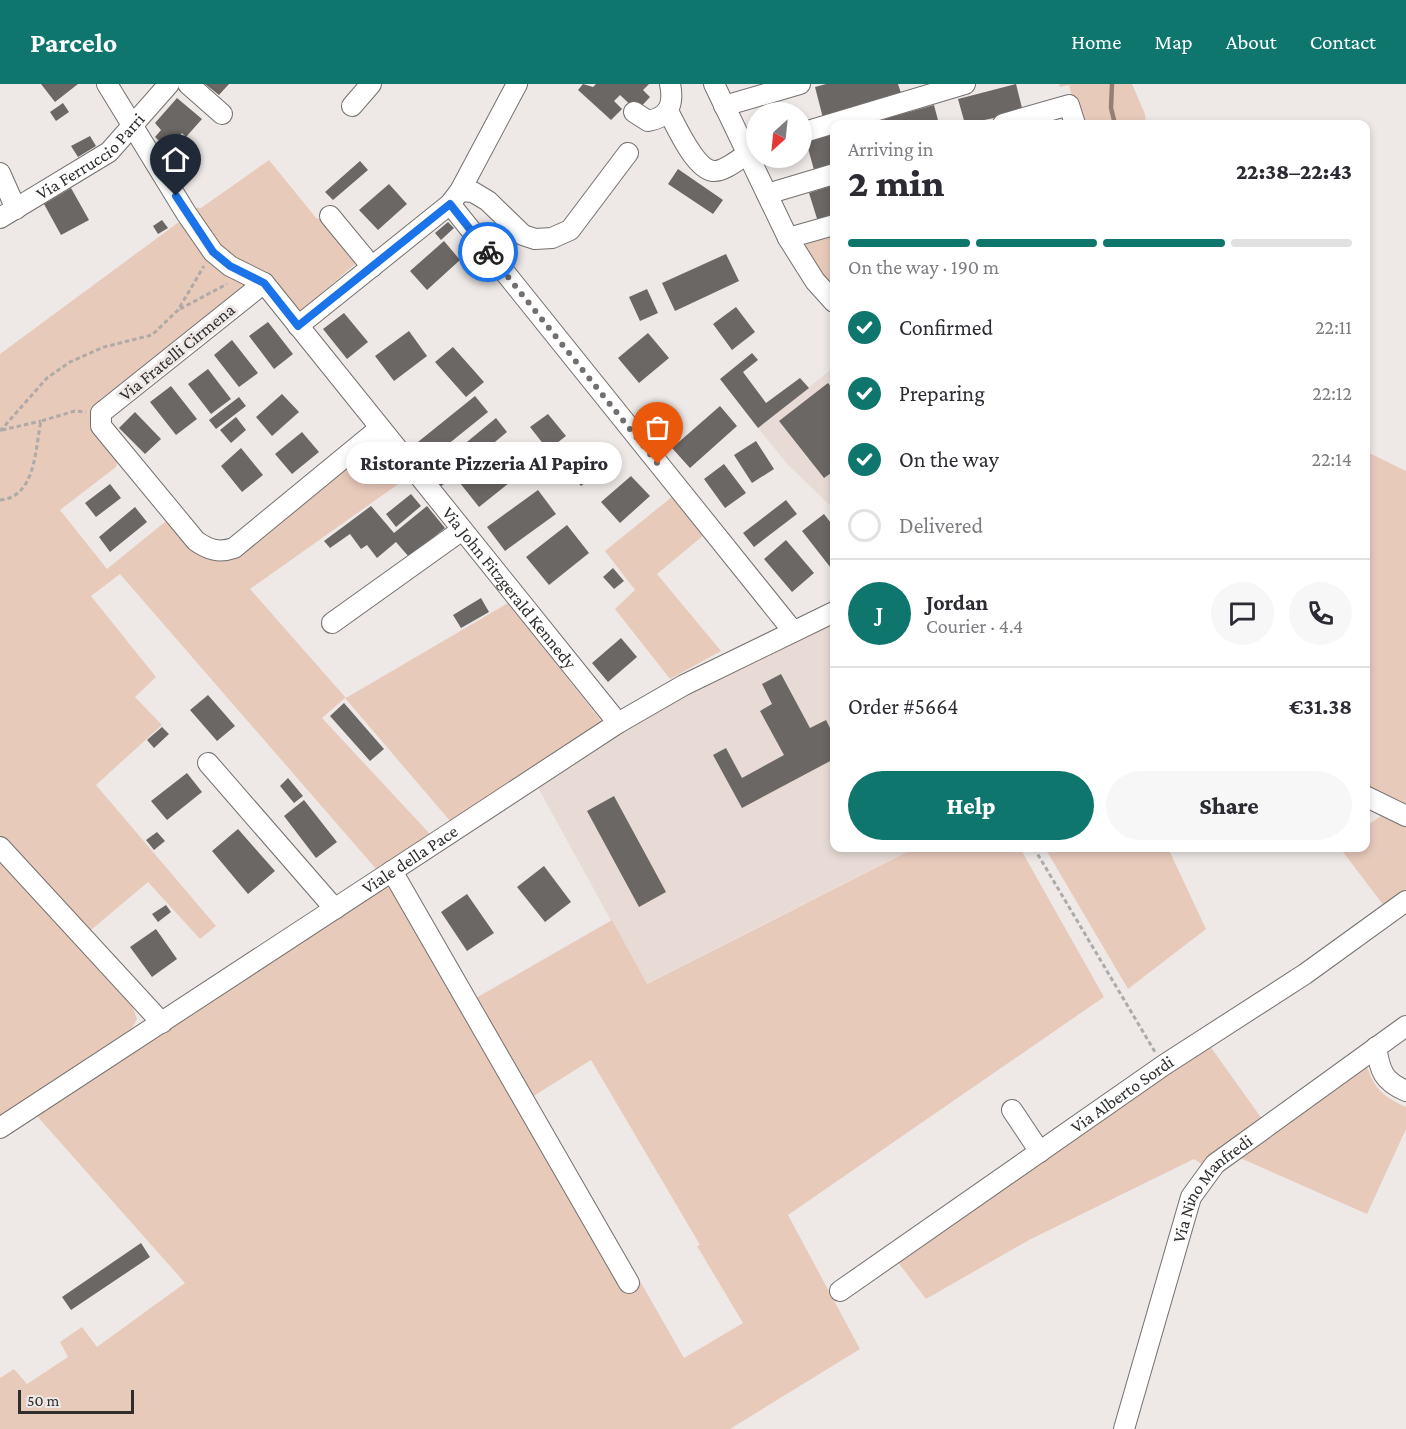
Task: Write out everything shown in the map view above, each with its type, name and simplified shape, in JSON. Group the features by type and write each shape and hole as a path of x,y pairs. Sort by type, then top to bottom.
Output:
{"street":[{"path":"107,84 213,252 244,274 264,283"},
{"name":"Via Ferruccio Parri","path":"8,214 109,152 169,84"},
{"path":"188,84 222,114"},
{"path":"352,106 371,84"},
{"path":"298,326 455,197 517,84"},
{"path":"634,112 648,121 656,120 668,111 673,99 670,84"},
{"path":"714,84 746,143"},
{"path":"724,106 800,84"},
{"path":"845,120 965,84"},
{"path":"1016,120 1069,105 1074,120"},
{"path":"668,111 693,155 706,168 714,171 722,170 746,153"},
{"path":"812,130 830,124"},
{"path":"455,197 473,192 488,201 523,235 535,239 552,237 570,230 628,153"},
{"path":"757,168 788,238 815,281 830,298"},
{"path":"0,173 8,214"},
{"path":"768,194 830,175"},
{"path":"455,197 792,631"},
{"path":"330,216 372,267"},
{"path":"788,238 830,226"},
{"name":"Via John Fitzgerald Kennedy","path":"264,283 618,723"},
{"name":"Via Fratelli Cirmena","path":"101,420 264,283"},
{"path":"101,420 196,541 207,549 222,552 234,548 380,428"},
{"path":"332,623 462,530"},
{"name":"Viale della Pace","path":"0,1128 618,723 684,685 830,614"},
{"path":"208,763 335,909"},
{"path":"1370,798 1406,816"},
{"path":"0,847 162,1023"},
{"path":"392,872 629,1283"},
{"name":"Via Alberto Sordi","path":"840,1291 1164,1065 1305,974 1406,901"},
{"name":"Via Nino Manfredi","path":"1124,1429 1191,1197 1215,1164 1406,1026"},
{"path":"1376,1047 1380,1070 1392,1085 1406,1092"},
{"path":"1012,1110 1040,1152"}],"path":[{"path":"1,431 47,378 70,362 104,347 152,335 178,310 213,252"},
{"path":"178,310 244,274"},
{"path":"1,431 75,411 101,420"},
{"path":"0,500 20,495 27,486 41,421"},
{"path":"1036,852 1164,1065"}],"shaded area":[{"path":"1059,84 1132,84 1146,120 1078,120 1069,85 1060,87"},
{"path":"269,160 317,219 322,217 359,261 300,311 294,310 232,260 186,207 201,208"},
{"path":"183,219 239,281 250,287 94,409 119,457 116,467 60,510 107,569 166,521 191,546 208,555 375,442 404,480 250,589 346,698 508,603 602,722 450,821 345,698 322,718 430,834 377,870 120,574 91,596 156,677 135,697 162,725 96,785 216,926 200,939 148,882 91,930 61,899 47,889 0,836 0,354"},
{"path":"830,237 830,286 804,245"},
{"path":"830,370 830,505 789,466 758,428"},
{"path":"1370,453 1406,471 1406,805 1370,788"},
{"path":"673,496 704,535 657,574 721,651 670,679 615,609 635,590 605,551"},
{"path":"830,623 830,852 907,852 646,984 537,786 678,697"},
{"path":"1381,816 1406,827 1406,890 1384,906 1343,852 1370,852 1370,824"},
{"path":"907,852 1022,852 1104,997 788,1215 860,1349 730,1429 0,1429 0,1378 14,1369 27,1384 68,1357 60,1342 82,1327 97,1347 185,1283 37,1116 393,882 627,1289 640,1281 684,1358 743,1323 697,1246 700,1245 591,1060 532,1097 476,998 612,920 647,984"},
{"path":"1047,852 1170,852 1206,929 1128,989"},
{"path":"0,859 117,988 133,1008 137,1019 130,1032 0,1116"},
{"path":"1210,1046 1262,1119 1203,1165 1194,1159 1029,1240 926,1299 897,1261"},
{"path":"1367,1066 1373,1081 1381,1091 1406,1107 1406,1129 1367,1214 1240,1158"}],"building":[{"path":"41,84 78,84 55,102"},
{"path":"205,84 229,84 219,95"},
{"path":"583,84 593,87 596,84 649,84 643,90 650,97 637,111 620,95 614,101 622,109 611,120 578,90"},
{"path":"826,84 898,84 902,96 823,118 815,87"},
{"path":"1016,84 1023,112 984,120 964,120 958,99"},
{"path":"177,98 202,119 186,137 182,133 167,148 155,137 161,130 155,123"},
{"path":"63,103 69,112 56,121 50,112"},
{"path":"934,105 938,120 884,120"},
{"path":"830,133 830,165 814,170 812,139"},
{"path":"90,136 96,146 78,157 71,146"},
{"path":"360,161 368,170 333,200 325,192"},
{"path":"678,169 723,200 713,214 668,184"},
{"path":"389,184 407,204 378,230 359,210"},
{"path":"830,186 830,221 819,225 809,193"},
{"path":"71,188 89,220 61,235 44,204"},
{"path":"162,220 168,228 158,234 153,226"},
{"path":"448,222 454,228 441,240 435,233"},
{"path":"444,241 460,260 427,290 410,271"},
{"path":"726,254 739,281 675,311 662,283"},
{"path":"647,289 658,313 640,321 629,297"},
{"path":"736,307 755,332 732,350 713,324"},
{"path":"344,313 368,342 347,359 323,329"},
{"path":"268,322 293,354 274,369 249,336"},
{"path":"409,331 427,356 394,381 375,356"},
{"path":"648,333 669,358 639,383 618,358"},
{"path":"232,340 258,373 239,387 214,355"},
{"path":"453,347 484,382 466,397 435,362"},
{"path":"752,353 758,360 743,372 766,403 800,378 809,388 758,428 720,379"},
{"path":"208,369 231,399 211,414 188,384"},
{"path":"828,383 830,386 830,474 824,478 779,421"},
{"path":"171,386 197,419 176,435 150,402"},
{"path":"282,394 299,412 272,436 256,417"},
{"path":"475,396 488,412 421,466 408,450"},
{"path":"239,397 246,406 216,429 209,420"},
{"path":"720,406 737,426 690,468 672,448"},
{"path":"135,412 161,439 145,454 119,428"},
{"path":"548,414 566,436 548,450 530,427"},
{"path":"236,417 246,430 231,443 220,430"},
{"path":"496,418 507,432 439,488 428,474"},
{"path":"302,432 319,452 292,474 275,454"},
{"path":"756,441 774,469 752,483 734,455"},
{"path":"598,443 607,454 598,459 606,466 581,486 566,469"},
{"path":"241,448 263,475 242,492 221,466"},
{"path":"500,451 519,475 479,507 460,483"},
{"path":"724,464 746,493 725,508 704,479"},
{"path":"631,476 650,496 620,523 601,502"},
{"path":"110,484 121,498 96,517 85,503"},
{"path":"538,490 556,514 505,551 487,527"},
{"path":"411,494 421,506 396,527 386,514"},
{"path":"786,500 797,514 754,547 743,533"},
{"path":"371,506 394,533 427,506 445,528 409,557 396,542 377,558 367,545 361,549 350,534 330,548 324,541"},
{"path":"135,507 147,522 110,552 99,537"},
{"path":"824,514 830,522 830,567 802,531"},
{"path":"567,525 589,553 549,585 526,557"},
{"path":"786,540 814,573 792,592 764,559"},
{"path":"613,568 624,581 614,589 603,577"},
{"path":"481,598 489,612 461,628 453,615"},
{"path":"621,638 637,657 608,682 592,663"},
{"path":"781,674 810,728 826,720 830,728 830,761 742,808 713,755 726,748 742,778 784,755 760,711 772,704 762,684"},
{"path":"208,695 235,726 217,741 190,710"},
{"path":"344,703 384,749 370,761 330,716"},
{"path":"162,727 169,734 154,748 147,740"},
{"path":"187,773 202,792 167,820 151,801"},
{"path":"288,778 303,796 294,803 280,786"},
{"path":"614,796 666,892 639,907 587,811"},
{"path":"304,800 337,842 316,858 284,816"},
{"path":"238,829 275,871 248,894 212,851"},
{"path":"157,832 165,841 154,850 146,840"},
{"path":"544,866 571,902 545,922 517,887"},
{"path":"467,894 494,933 467,951 441,912"},
{"path":"166,905 171,912 158,922 152,914"},
{"path":"156,929 177,959 152,977 130,947"},
{"path":"141,1243 150,1257 71,1310 62,1297"}],"waterway":[{"path":"1112,84 1111,108 1114,120"}],"way so far":[{"path":"488,252 658,464"}],"place":[{"name":"Ristorante Pizzeria Al Papiro","path":"658,464"}],"route":[{"path":"176,196 213,252 230,266 264,283 298,326 450,204 488,252"}]}
